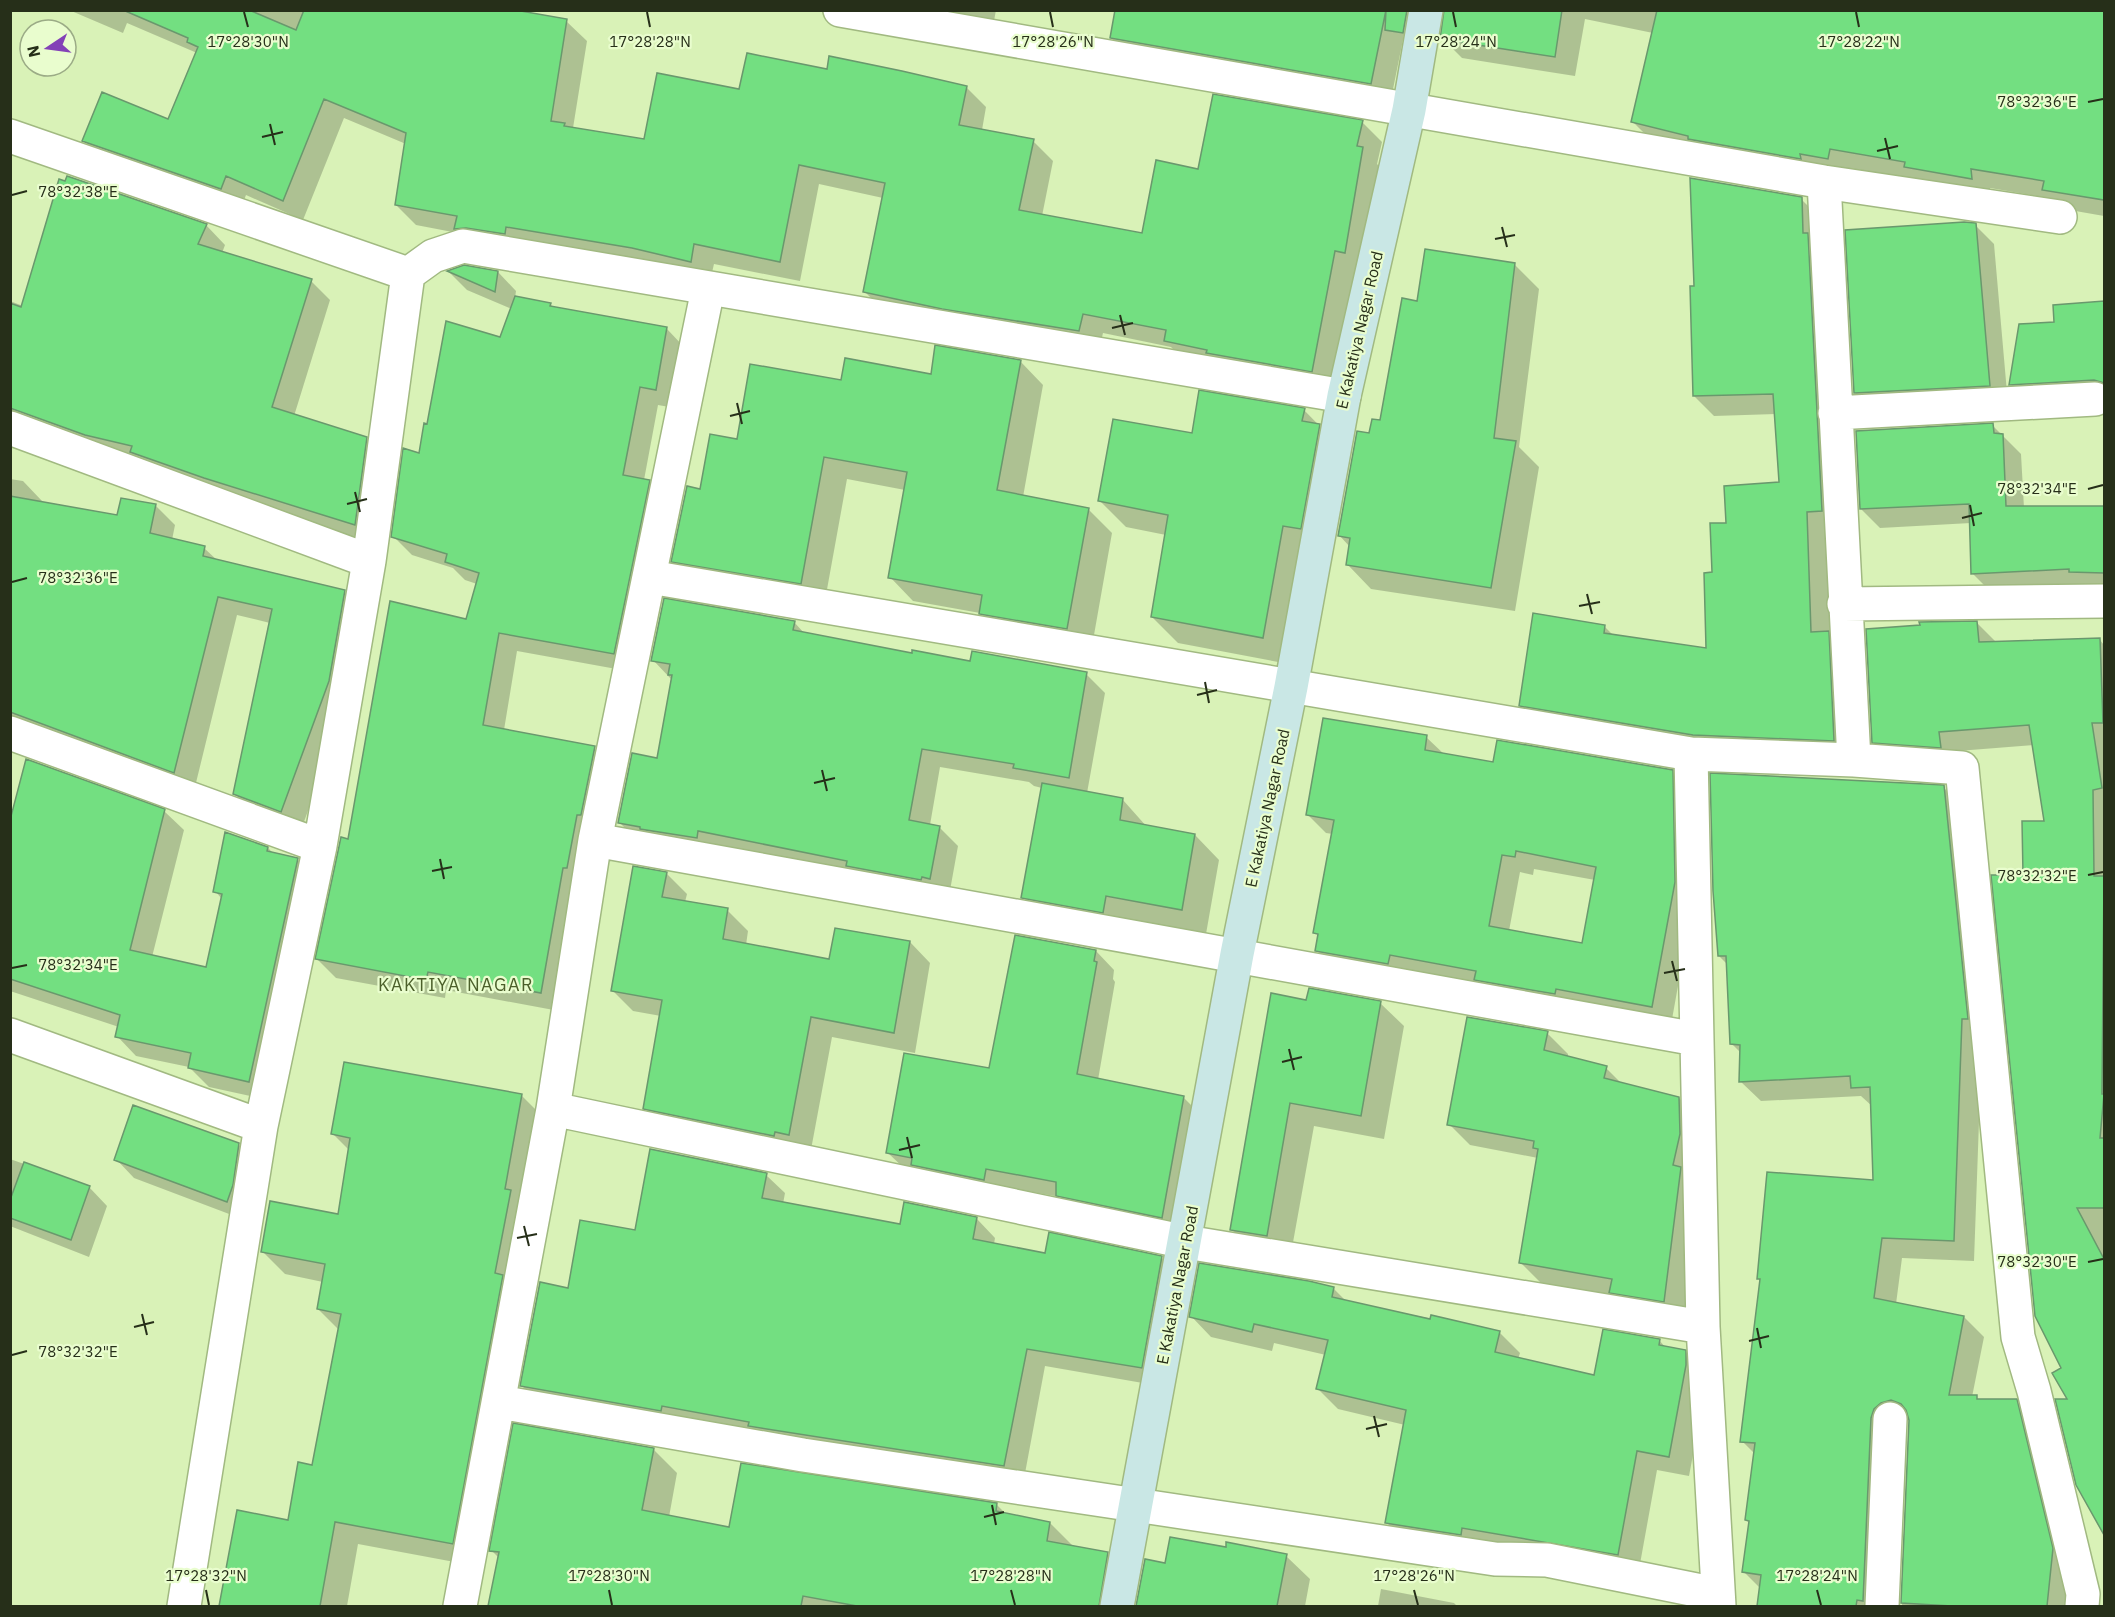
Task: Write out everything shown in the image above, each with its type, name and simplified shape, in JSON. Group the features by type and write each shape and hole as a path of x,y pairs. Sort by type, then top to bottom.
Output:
{"street":[{"path":"840,10 1824,182 2060,217"},
{"name":"E Kakatiya Nagar Road","path":"1117,1606 1186,1242 1237,954 1291,687 1344,396 1409,110 1426,10"},
{"path":"10,136 408,274"},
{"path":"1824,182 1844,604 1854,760"},
{"path":"184,1606 261,1126 320,846 369,561 408,274 433,256 463,246 1344,396"},
{"path":"460,1606 553,1109 595,840 708,289"},
{"path":"1835,413 2095,399"},
{"path":"10,428 369,561"},
{"path":"650,577 1691,754 1854,760 1962,768 2018,1337 2090,1593"},
{"path":"1844,604 2104,601"},
{"path":"10,734 320,846"},
{"path":"500,1402 803,1455 1495,1559 1547,1560 1717,1600 1703,1327 1691,754"},
{"path":"595,840 1237,954 1696,1039"},
{"path":"10,1035 261,1126"},
{"path":"553,1109 1186,1242 1703,1327"},
{"path":"1882,1606 1890,1419"}],"building":[{"path":"123,10 249,10 296,30 304,10 515,10 567,19 551,121 565,123 564,126 644,139 657,73 739,89 747,53 827,69 829,56 902,71 967,86 959,125 1034,139 1019,210 1142,233 1156,160 1198,169 1213,94 1363,120 1357,146 1363,147 1345,253 1335,251 1312,372 1206,353 1207,350 1164,341 1166,330 1083,314 1079,331 942,309 863,292 885,183 799,165 780,262 694,244 691,262 632,248 506,227 505,234 466,228 454,229 457,216 395,205 406,133 324,99 283,201 226,176 221,189 82,141 102,92 168,119 198,47 187,42 188,38"},
{"path":"1115,10 1386,10 1371,84 1110,38"},
{"path":"1386,10 1407,10 1403,33 1385,30"},
{"path":"1444,10 1562,10 1555,57 1440,39"},
{"path":"1657,10 2104,10 2104,200 2042,190 2044,181 1971,169 1972,179 1904,167 1905,162 1830,149 1828,159 1800,154 1801,159 1688,139 1688,136 1631,122"},
{"path":"67,176 207,224 198,244 312,279 272,407 367,437 355,525 204,478 130,452 132,446 85,435 10,408 10,303 21,307 59,179 65,181"},
{"path":"1690,178 1802,197 1803,233 1808,233 1822,511 1807,512 1811,632 1829,631 1834,741 1693,735 1519,706 1533,613 1605,625 1604,633 1706,648 1704,573 1712,572 1710,523 1726,523 1724,486 1779,482 1773,394 1693,396 1690,286 1694,286"},
{"path":"1976,223 1990,386 1854,393 1845,230"},
{"path":"1425,249 1515,263 1494,438 1516,441 1491,588 1346,565 1350,538 1338,536 1357,431 1369,433 1372,419 1380,420 1402,298 1417,301"},
{"path":"464,265 498,271 495,292 447,271"},
{"path":"515,296 551,303 550,306 667,327 656,390 640,387 623,475 650,480 614,654 499,633 483,725 595,746 581,815 577,815 567,868 563,868 541,993 428,972 426,980 315,959 341,837 348,839 390,601 466,619 479,573 445,562 447,554 391,537 403,448 419,453 424,423 427,424 446,321 500,337"},
{"path":"2104,301 2104,383 2094,380 2009,385 2019,324 2054,322 2053,305"},
{"path":"935,345 1021,360 997,490 1089,508 1067,629 979,614 982,595 888,578 907,472 824,457 801,584 671,562 687,486 700,489 710,434 737,439 750,364 841,380 845,358 931,374"},
{"path":"1199,390 1305,408 1302,421 1320,424 1301,529 1283,526 1263,638 1151,617 1168,515 1098,501 1113,419 1192,433"},
{"path":"1993,423 1994,433 2003,434 2006,506 2104,506 2104,573 2069,572 2069,569 1971,574 1969,504 1860,509 1856,431"},
{"path":"10,496 117,515 121,498 156,504 150,533 205,546 203,556 345,590 329,681 281,812 233,794 272,609 218,597 174,773 10,712"},
{"path":"664,598 795,621 793,630 912,653 912,650 970,661 972,651 1087,672 1069,778 1013,768 1014,764 922,749 909,820 940,826 930,879 922,877 921,880 846,866 847,861 698,831 697,838 618,823 632,753 657,758 672,675 668,675 670,664 651,661"},
{"path":"1977,621 1979,642 2100,638 2103,723 2092,723 2102,788 2093,790 2094,876 2104,876 2102,1094 2104,1094 2100,1138 2104,1138 2104,1208 2077,1208 2104,1259 2104,1535 2076,1485 2055,1399 2067,1399 2052,1373 2061,1368 2035,1316 1991,875 2023,875 2022,821 2044,821 2029,725 1939,732 1941,748 1872,743 1866,629 1920,625 1919,622"},
{"path":"1323,718 1427,735 1425,750 1493,762 1497,740 1673,770 1675,882 1652,1007 1556,989 1555,994 1474,980 1476,971 1390,955 1388,964 1315,951 1318,934 1313,933 1334,820 1306,815","holes":["1516,851 1596,867 1582,943 1489,926 1502,855 1515,857"]},
{"path":"26,759 165,809 130,950 206,967 222,894 213,892 225,832 268,847 267,851 298,858 249,1082 188,1068 191,1053 115,1037 120,1015 10,979 10,820"},
{"path":"1710,773 1944,785 1968,1019 1962,1019 1954,1241 1882,1238 1874,1298 1964,1316 1949,1395 1977,1395 1977,1399 2017,1399 2053,1548 2047,1606 1952,1606 1901,1603 1909,1420 1901,1404 1891,1400 1881,1403 1874,1409 1871,1418 1863,1601 1857,1600 1856,1606 1757,1606 1761,1575 1742,1572 1749,1521 1745,1520 1755,1443 1740,1442 1760,1279 1757,1279 1767,1172 1873,1180 1870,1087 1851,1088 1850,1076 1739,1082 1740,1045 1730,1044 1726,956 1718,956 1713,891"},
{"path":"1042,783 1123,798 1120,820 1195,834 1182,910 1106,896 1103,913 1021,898"},
{"path":"633,866 667,872 662,897 728,908 723,939 829,959 835,928 910,941 894,1033 811,1017 789,1135 775,1132 774,1136 643,1109 662,1000 611,991"},
{"path":"1015,935 1096,950 1094,961 1097,962 1077,1074 1184,1096 1162,1218 1056,1196 1056,1182 986,1169 984,1180 911,1165 912,1158 886,1153 904,1053 989,1068"},
{"path":"1309,988 1381,1001 1361,1116 1290,1103 1267,1236 1230,1230 1271,993 1306,1000"},
{"path":"1467,1017 1548,1031 1544,1050 1607,1066 1604,1078 1679,1097 1680,1134 1673,1165 1681,1167 1664,1302 1609,1293 1612,1279 1519,1263 1538,1149 1533,1148 1534,1141 1447,1125"},
{"path":"344,1062 522,1094 505,1189 511,1190 495,1273 503,1275 453,1544 335,1522 320,1606 219,1606 237,1510 288,1520 298,1462 312,1465 341,1314 317,1309 325,1264 261,1252 270,1201 338,1214 350,1138 331,1134"},
{"path":"133,1105 239,1143 233,1185 227,1202 114,1160"},
{"path":"650,1149 767,1173 762,1198 900,1224 904,1202 977,1217 973,1239 1045,1253 1049,1232 1162,1256 1142,1368 1027,1349 1004,1466 748,1426 749,1422 662,1406 661,1411 520,1386 540,1282 568,1288 580,1220 635,1230"},
{"path":"24,1162 90,1186 71,1240 10,1218 10,1200"},
{"path":"1199,1263 1309,1281 1334,1287 1332,1297 1430,1319 1431,1315 1500,1331 1495,1352 1594,1375 1603,1329 1660,1339 1659,1345 1686,1350 1686,1365 1669,1457 1637,1451 1618,1555 1462,1528 1461,1535 1385,1523 1406,1410 1316,1389 1328,1340 1254,1324 1252,1332 1189,1317"},
{"path":"513,1423 654,1448 642,1510 729,1527 741,1463 997,1503 996,1511 1050,1522 1047,1541 1108,1552 1099,1606 857,1606 803,1596 801,1606 488,1606 499,1552 489,1551"},
{"path":"1170,1537 1226,1547 1226,1542 1287,1554 1277,1606 1136,1606 1145,1559 1165,1563"}],"district":[{"name":"KAKTIYA NAGAR","path":"456,985"}]}
